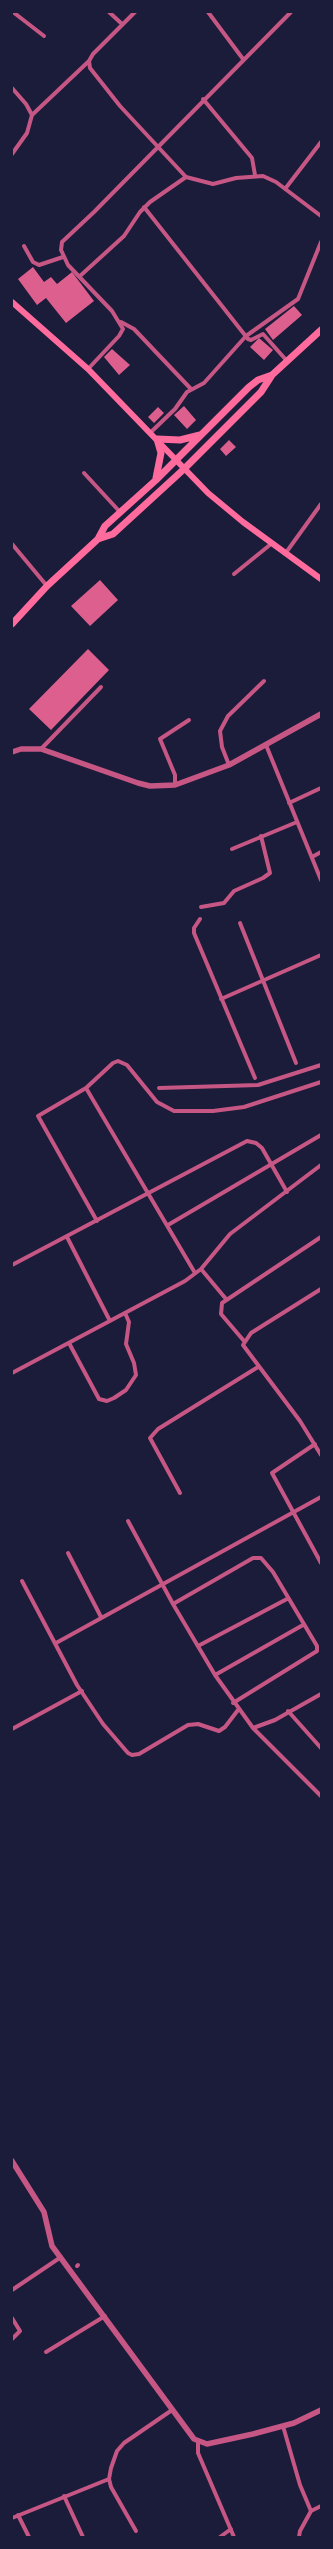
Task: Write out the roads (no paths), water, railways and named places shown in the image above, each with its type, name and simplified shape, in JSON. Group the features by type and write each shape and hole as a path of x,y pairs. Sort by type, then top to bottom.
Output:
{"main road":[{"path":"12,302 88,369 151,432 184,469 230,512 271,544 321,579"},
{"path":"98,539 113,534 184,469 261,392 272,375 321,330"},
{"path":"12,624 47,586 98,539 105,526 156,480 255,382 272,375"},
{"path":"157,439 180,440 202,434"},
{"path":"156,480 160,459 157,439"}],"street":[{"path":"13,12 44,36"},
{"path":"109,12 122,24"},
{"path":"13,151 27,133 32,115 89,61 93,54 135,12"},
{"path":"208,12 243,59"},
{"path":"191,389 134,329 121,321 63,257 62,242 290,12"},
{"path":"89,61 93,72 157,147 186,177 213,184 256,175 270,178 321,216"},
{"path":"12,88 26,104 32,115"},
{"path":"203,99 252,158 256,175"},
{"path":"286,189 321,142"},
{"path":"80,276 124,236 144,207 157,195 186,177"},
{"path":"144,207 246,336 251,340 263,334 287,361"},
{"path":"151,432 191,389 204,382 246,336 298,299 321,242"},
{"path":"24,246 33,262 39,265 63,257"},
{"path":"88,369 123,332 121,321"},
{"path":"84,473 120,512"},
{"path":"285,554 321,504"},
{"path":"12,544 47,586"},
{"path":"234,574 271,544"},
{"path":"229,765 222,747 220,731 228,716 264,681"},
{"path":"40,749 101,686"},
{"path":"12,752 21,748 40,749 131,781 150,786 175,786 229,765 321,714"},
{"path":"175,786 175,774 160,739 189,720"},
{"path":"266,745 321,880"},
{"path":"289,803 321,788"},
{"path":"232,849 297,822"},
{"path":"201,907 224,903 234,891 267,875 270,868 261,836"},
{"path":"312,857 321,852"},
{"path":"200,919 194,928 194,933 255,1078"},
{"path":"240,923 296,1063"},
{"path":"221,999 321,955"},
{"path":"97,1220 38,1116 86,1088 113,1063 118,1061 127,1065 157,1102 174,1111 213,1111 244,1107 321,1082"},
{"path":"159,1088 258,1085 321,1065"},
{"path":"86,1088 148,1194 168,1225 195,1274"},
{"path":"168,1225 272,1166 321,1136"},
{"path":"12,1266 247,1141 256,1143 272,1166 287,1192"},
{"path":"12,1373 195,1274 201,1269 230,1234 321,1165"},
{"path":"67,1237 110,1321"},
{"path":"321,1237 226,1299 220,1308 221,1314 244,1341 245,1349 315,1444 321,1455"},
{"path":"201,1269 226,1299"},
{"path":"244,1341 259,1328 321,1289"},
{"path":"68,1343 99,1399 107,1401 114,1398 126,1390 136,1375 134,1363 126,1344 129,1322 125,1313"},
{"path":"180,1493 150,1438 158,1429 258,1366"},
{"path":"315,1444 272,1473 321,1563"},
{"path":"56,1643 162,1583 321,1497"},
{"path":"128,1522 173,1604 233,1703 253,1728 321,1796"},
{"path":"68,1553 101,1618"},
{"path":"173,1604 256,1557 266,1562 287,1599 317,1646 314,1654 233,1703"},
{"path":"22,1581 82,1691 103,1724 132,1755 139,1754 188,1725 198,1724 219,1731 225,1727 238,1710"},
{"path":"198,1646 287,1599"},
{"path":"215,1675 303,1625"},
{"path":"12,1729 82,1691"},
{"path":"253,1728 269,1723 288,1711 321,1694"},
{"path":"288,1711 321,1748"},
{"path":"12,2161 40,2203 47,2219 50,2241 191,2437 198,2442 207,2444 283,2426 321,2410"},
{"path":"12,2290 61,2257"},
{"path":"46,2352 105,2316"},
{"path":"12,2318 20,2331 12,2339"},
{"path":"136,2531 115,2495 109,2479 119,2447 172,2410"},
{"path":"283,2426 300,2485 311,2511"},
{"path":"198,2442 198,2453 234,2537"},
{"path":"12,2518 109,2479"},
{"path":"64,2496 83,2537"},
{"path":"299,2537 311,2511 321,2506"},
{"path":"18,2515 29,2537"},
{"path":"220,2537 231,2530"}]}
